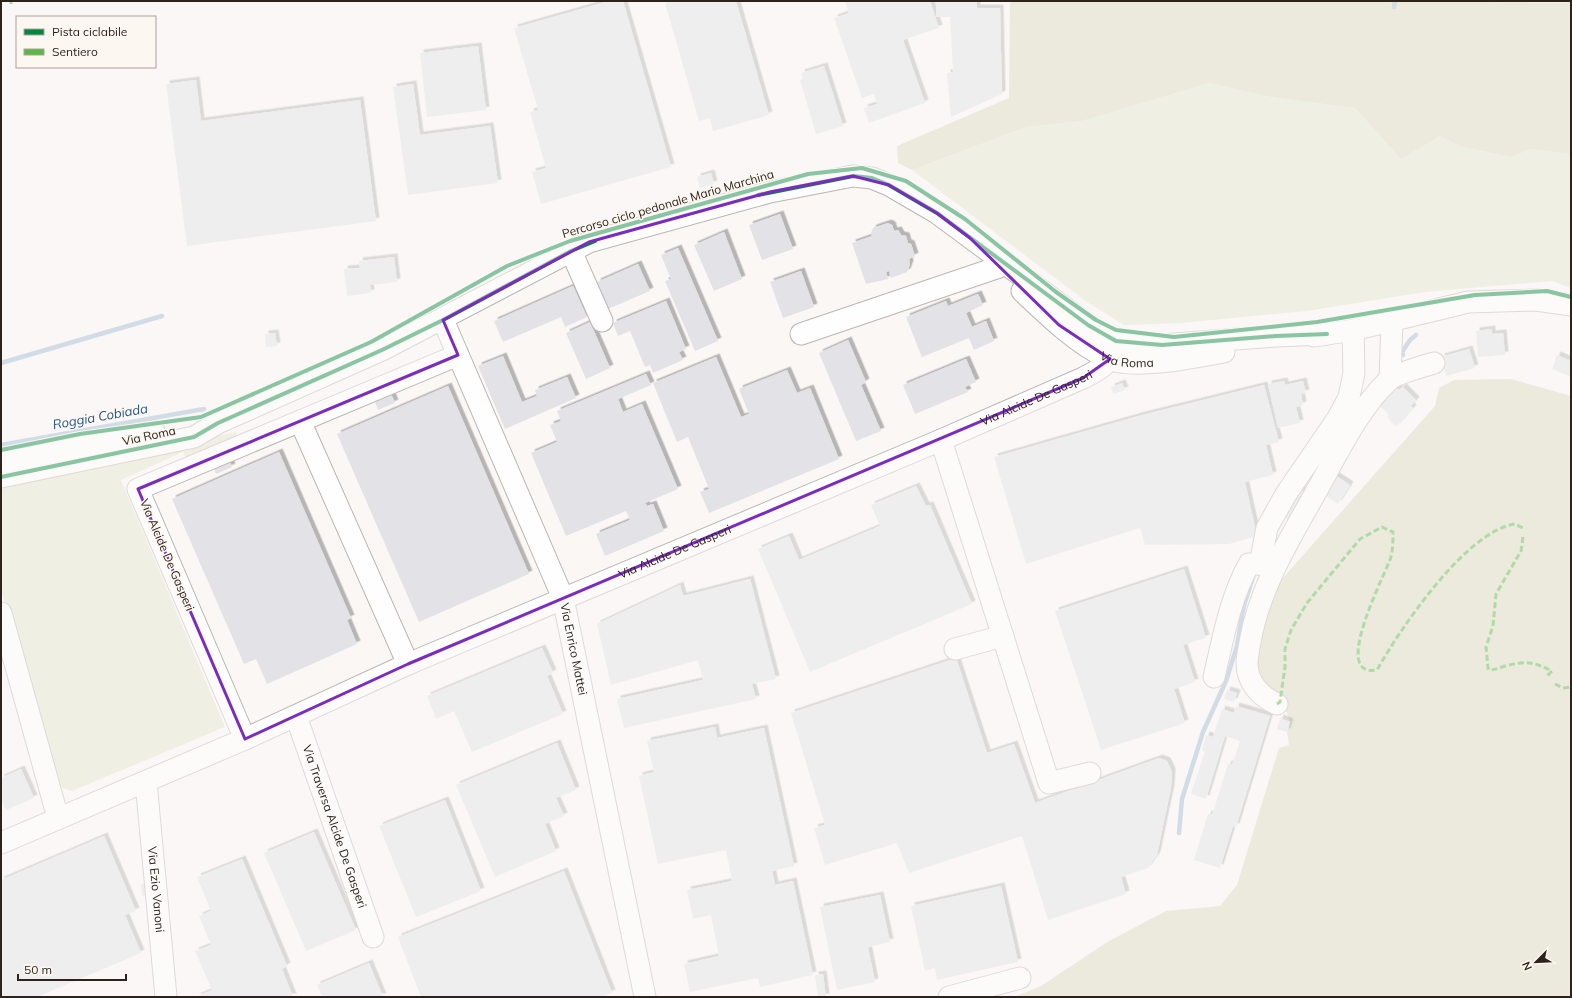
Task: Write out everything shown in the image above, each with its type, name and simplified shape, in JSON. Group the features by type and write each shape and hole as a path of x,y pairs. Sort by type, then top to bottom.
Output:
{"street":[{"name":"Via Roma","path":"1,477 194,437 218,423 382,350 589,242 770,192 853,176 872,178 890,184 937,213 1088,325 1113,350"},
{"name":"Via Roma","path":"970,238 1059,325 1135,362 1173,361 1353,330 1468,302 1536,300 1571,306"},
{"path":"571,251 602,321"},
{"path":"800,334 999,267"},
{"name":"Via Enrico Mattei","path":"442,320 563,598 646,997"},
{"path":"1267,566 1364,409 1391,370 1392,321"},
{"path":"1277,704 1264,698 1259,693 1251,680 1246,664 1256,618 1264,592 1267,566 1267,528 1286,494 1338,418 1349,397 1354,373 1353,330"},
{"name":"Via Alcide De Gasperi","path":"1,843 245,739 408,664 941,440 1088,375 1098,370 1113,350"},
{"name":"Via Alcide De Gasperi","path":"245,739 138,489 458,355"},
{"path":"1391,370 1434,363"},
{"path":"300,421 408,664"},
{"name":"Via Roma","path":"1,460 60,446 191,425 218,423"},
{"path":"941,440 1048,783 1090,773"},
{"path":"1214,677 1226,626 1242,576 1249,564 1267,566"},
{"path":"1,613 58,818"},
{"path":"955,649 1002,636"},
{"name":"Via Traversa Alcide De Gasperi","path":"296,716 373,937"},
{"name":"Via Ezio Vanoni","path":"146,782 166,997"},
{"path":"949,997 1020,978"}],"highlighted area":[{"path":"853,176 889,185 937,213 970,238 1059,325 1110,359 1083,378 408,664 245,739 138,489 458,355 443,320 589,242 770,192"}],"green space":[{"path":"1010,1 1408,1 1571,3 1571,154 1531,149 1512,157 1462,147 1440,136 1401,159 1355,108 1271,97 1209,83 1082,121 1026,127 912,170 898,163 897,146 1009,98"},
{"path":"1408,1 1571,1 1571,3"},
{"path":"1209,83 1271,97 1355,108 1401,159 1440,136 1462,147 1512,157 1531,149 1571,154 1571,288 1552,281 1425,292 1307,311 1182,323 1124,325 1087,302 912,170 1026,127 1082,121"},
{"path":"1511,379 1571,396 1571,997 1014,997 1041,986 1109,941 1166,911 1220,906 1237,885 1279,748 1289,745 1287,732 1290,722 1287,713 1280,702 1253,672 1274,588 1435,406 1439,388 1454,380"},
{"path":"236,432 239,441 188,463 183,452 121,480 225,727 72,791 63,788 55,779 1,589 1,485"}],"building":[{"path":"609,1 623,1 671,167 541,204 532,172 546,168 530,112 538,110 514,28"},
{"path":"672,1 736,1 769,115 713,131 710,118 699,121 665,3"},
{"path":"845,1 930,1 939,28 903,40 925,103 869,123 864,108 877,104 874,94 862,98 834,18 849,13"},
{"path":"936,1 977,1 977,8 1000,8 1002,94 951,117 947,73 953,72 950,17 936,17"},
{"path":"478,46 486,110 427,117 420,53"},
{"path":"824,66 843,126 816,134 800,80 803,79 801,73"},
{"path":"196,80 201,121 360,100 376,221 187,246 166,84"},
{"path":"413,84 420,135 490,126 498,183 408,195 393,87"},
{"path":"711,173 714,184 700,188 697,177"},
{"path":"780,214 793,249 762,260 749,225"},
{"path":"888,223 892,225 894,231 898,230 901,235 906,236 908,243 911,244 915,256 909,259 910,264 907,272 891,278 889,271 886,272 888,279 866,284 852,243 872,236 871,233 873,228"},
{"path":"724,232 742,279 714,291 694,245"},
{"path":"678,248 718,341 695,351 665,281 671,279 661,255"},
{"path":"394,257 397,282 370,285 371,293 347,296 344,269 360,268 359,261"},
{"path":"638,264 650,291 608,309 597,282"},
{"path":"801,271 814,307 783,318 770,282"},
{"path":"573,286 587,317 565,327 561,317 503,342 494,321"},
{"path":"978,294 983,305 966,313 972,327 986,321 994,341 974,350 969,338 922,357 906,317 946,301 948,306"},
{"path":"666,301 686,349 679,352 683,360 653,373 650,365 645,367 630,331 618,336 613,323"},
{"path":"590,322 610,368 586,379 566,333"},
{"path":"1492,329 1492,334 1503,333 1505,355 1478,357 1476,331"},
{"path":"275,333 277,346 266,347 265,334"},
{"path":"848,340 866,382 861,385 881,431 856,441 819,353"},
{"path":"1469,349 1475,368 1446,376 1441,357"},
{"path":"1557,355 1571,361 1571,377 1552,369"},
{"path":"503,356 522,402 537,396 535,390 567,377 576,398 505,429 478,366"},
{"path":"716,357 741,417 749,414 739,389 787,370 797,393 810,388 839,459 709,513 700,492 709,489 688,437 677,442 653,383"},
{"path":"966,359 976,382 965,387 968,392 915,414 903,385"},
{"path":"646,374 651,385 618,399 623,412 642,404 678,489 645,503 647,506 653,504 664,531 605,556 596,534 630,520 626,511 566,536 531,453 557,442 550,425 561,421 557,411"},
{"path":"1284,381 1285,385 1303,381 1306,393 1301,394 1303,405 1296,407 1300,423 1278,428 1268,384"},
{"path":"1122,383 1125,390 1113,394 1111,387"},
{"path":"1393,384 1399,390 1403,387 1416,400 1411,406 1413,408 1396,427 1387,417 1389,415 1376,402"},
{"path":"1264,385 1279,442 1266,445 1273,475 1245,482 1257,536 1229,544 1145,545 1140,528 1026,564 994,457 1142,415"},
{"path":"448,386 529,574 419,622 337,434"},
{"path":"391,394 395,403 378,410 375,401"},
{"path":"279,452 351,618 347,620 357,644 267,684 256,659 244,664 172,499"},
{"path":"229,460 232,467 216,474 213,467"},
{"path":"1330,472 1350,485 1338,504 1319,491"},
{"path":"916,486 926,506 930,505 972,604 810,672 758,549 789,536 799,560 880,526 871,505"},
{"path":"1300,489 1311,496 1294,523 1283,516"},
{"path":"1184,569 1206,638 1183,645 1195,682 1174,689 1185,723 1101,750 1055,611"},
{"path":"750,579 776,679 752,684 756,699 624,728 617,699 703,680 698,660 611,685 597,624 680,585 683,596"},
{"path":"542,648 553,673 547,676 563,714 472,752 454,711 436,719 427,696"},
{"path":"956,658 987,753 1014,744 1035,803 1159,758 1167,761 1172,772 1171,788 1157,855 1148,868 1121,877 1126,894 1048,920 1022,836 909,873 897,843 825,865 814,828 825,825 791,713"},
{"path":"1227,690 1237,693 1234,702 1224,699"},
{"path":"1236,706 1270,716 1236,827 1233,826 1220,868 1194,860 1208,814 1212,815 1228,764 1232,765 1240,741 1225,736 1206,799 1191,794 1205,751 1202,750 1206,735 1213,737 1222,709 1234,713"},
{"path":"1280,718 1290,722 1287,732 1277,729"},
{"path":"715,727 717,738 764,728 794,866 772,871 775,885 793,881 813,975 760,987 758,978 690,992 684,964 719,956 711,915 693,919 687,890 732,881 726,850 658,864 639,776 654,772 647,741"},
{"path":"557,743 576,790 556,798 564,816 545,824 556,851 495,877 456,785"},
{"path":"21,769 34,798 6,810 1,799 1,778"},
{"path":"445,800 481,891 416,917 379,826"},
{"path":"314,832 356,930 306,951 264,853"},
{"path":"104,836 136,911 125,915 141,953 37,997 1,997 1,880"},
{"path":"242,859 287,966 282,969 293,997 196,997 212,990 195,951 211,945 199,916 211,911 197,877"},
{"path":"564,871 612,993 601,997 421,997 398,937"},
{"path":"141,884 148,884 150,895 142,896"},
{"path":"1001,886 1018,962 937,980 935,968 925,971 911,906"},
{"path":"880,895 890,942 868,947 875,982 837,990 820,907"},
{"path":"369,963 383,997 322,997 317,985"},
{"path":"823,974 826,997 818,997 815,975"}],"waterway":[{"path":"1394,7 1395,1"},
{"path":"1,363 162,316"},
{"path":"1403,355 1402,352 1410,340 1416,335"},
{"name":"Roggia Cobiada","path":"1,445 204,409"},
{"path":"1179,833 1182,799 1203,732 1226,681 1237,646 1244,605 1253,577"}],"marked path":[{"path":"1277,704 1280,702 1285,667 1285,649 1291,630 1307,603 1360,539 1382,527 1393,532 1393,548 1391,557 1364,622 1359,642 1358,658 1364,668 1377,670 1401,631 1436,584 1456,562 1476,544 1496,531 1515,524 1525,529"},
{"path":"1523,537 1521,551 1496,594 1493,626 1486,647 1488,668 1491,670 1512,664 1529,663 1539,665 1552,671 1547,676"},
{"path":"1555,684 1563,688 1571,687"}],"cycle path":[{"name":"Percorso ciclo pedonale Mario Marchina","path":"1,450 80,434 201,417 371,342 507,266 570,241 808,174 862,168 906,181 965,219 1056,292 1096,320 1116,330 1174,337 1317,322 1475,295 1547,291 1571,297"},
{"path":"758,195 853,176 872,178 889,185 937,213 1088,325 1116,341 1162,345 1276,336 1327,334"},
{"path":"1,477 194,437 218,423 382,350 443,320 571,251 595,241"}]}
